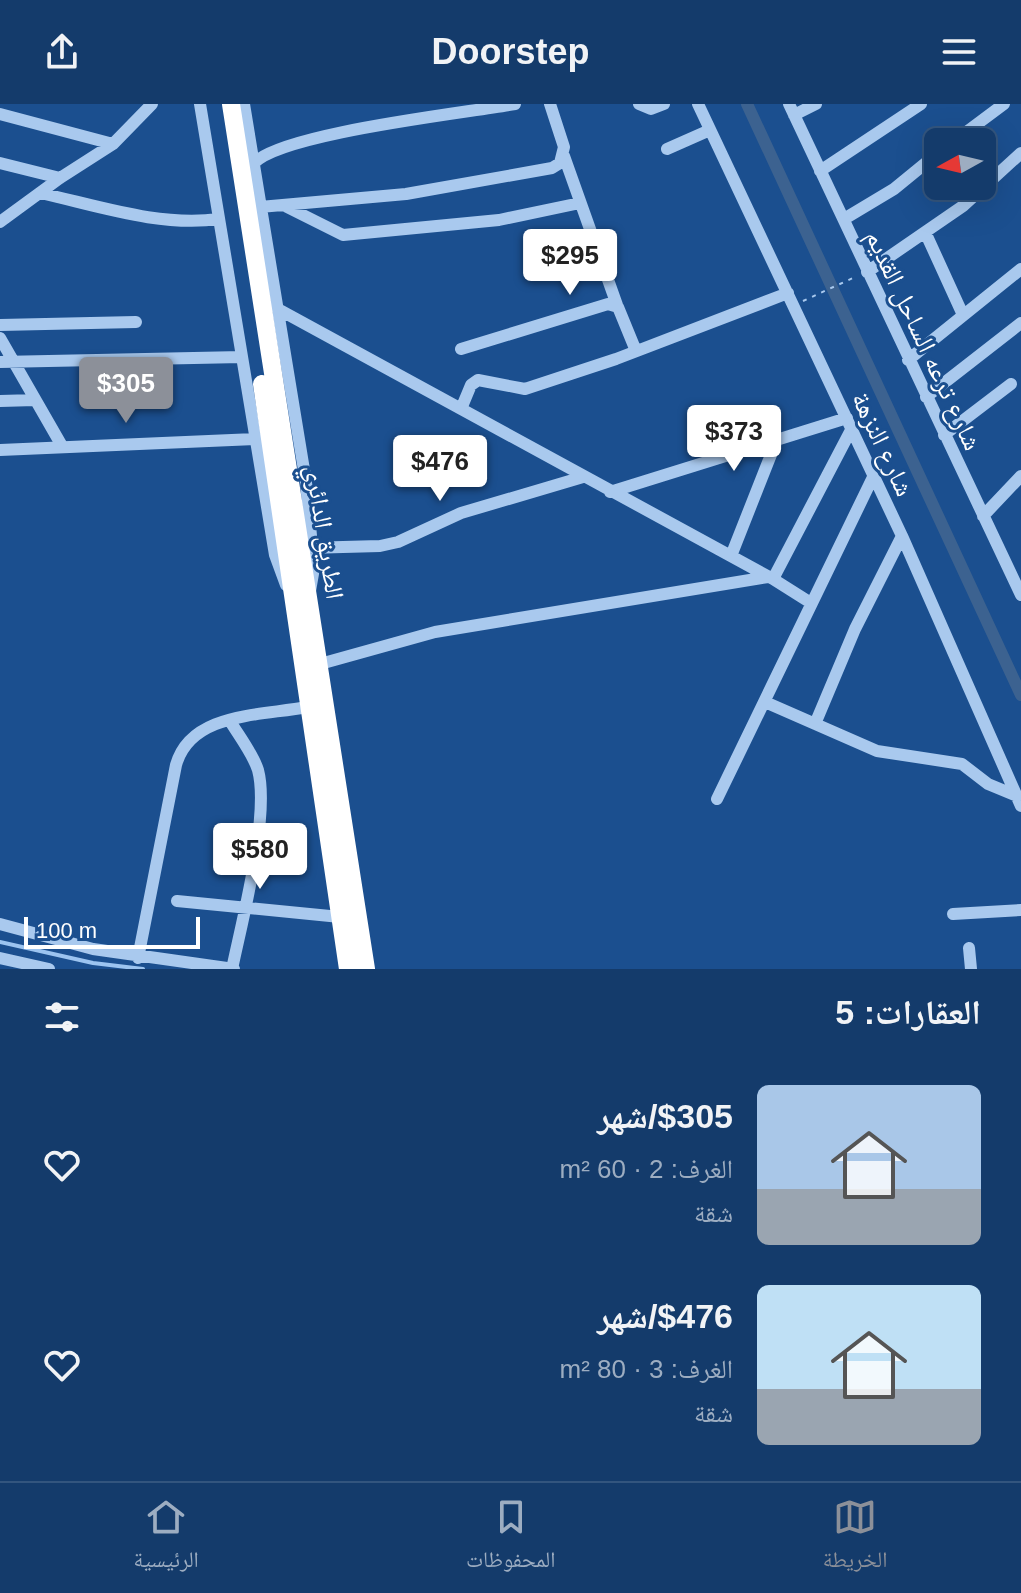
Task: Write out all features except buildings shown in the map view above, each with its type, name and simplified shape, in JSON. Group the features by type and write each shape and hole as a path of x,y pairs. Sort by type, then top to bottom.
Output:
{"highway":[{"name":"الطريق الدائري","path":"219,104 290,522 301,596 307,707 348,969"},
{"name":"الطريق الدائري","path":"231,104 270,362 290,522 308,548 301,596 320,664 366,969"}],"street":[{"path":"0,222 113,144 152,104"},
{"path":"200,104 275,555 301,596"},
{"path":"244,104 306,482 308,548 361,548 398,542 461,513 583,477"},
{"path":"253,164 264,154 302,142 400,121 515,104"},
{"path":"550,104 580,203 636,351"},
{"path":"639,104 651,109 664,104"},
{"name":"شارع النزهة","path":"698,104 874,475 1019,801"},
{"path":"792,110 816,104"},
{"path":"820,171 921,104"},
{"path":"972,128 1004,104"},
{"name":"شارع ترعه الساحل القديم","path":"792,110 908,360 1021,592"},
{"path":"0,114 113,144"},
{"path":"667,149 710,130"},
{"path":"867,272 963,206 1021,153"},
{"path":"260,207 406,194 504,178 552,168 564,156"},
{"path":"0,163 60,178"},
{"path":"844,219 894,189 924,164"},
{"path":"40,193 161,220 184,223 219,219"},
{"path":"284,206 343,235 499,220 580,203"},
{"path":"926,234 963,315"},
{"path":"908,360 1021,269"},
{"path":"461,409 471,385 478,380 525,389 788,293"},
{"path":"461,349 608,304 617,305"},
{"path":"276,308 771,578 811,603"},
{"path":"0,325 136,322"},
{"path":"926,397 1021,323"},
{"path":"1010,332 1021,342"},
{"path":"0,338 6,362 35,400 62,446"},
{"path":"6,362 242,357"},
{"path":"944,435 1011,384"},
{"path":"0,401 35,400"},
{"path":"610,492 849,423"},
{"path":"771,578 849,423"},
{"path":"0,450 255,439"},
{"path":"731,556 776,442"},
{"path":"717,799 874,475"},
{"path":"983,516 1021,476"},
{"path":"815,724 855,629 902,536"},
{"path":"320,664 435,632 771,578"},
{"path":"765,702 877,751 962,764 988,784 1019,801"},
{"path":"138,958 180,750 188,739 202,729 307,707"},
{"path":"0,924 138,958 233,969 253,864 260,789 258,768 230,721"},
{"path":"177,901 340,917"},
{"path":"953,914 1021,910"},
{"path":"969,948 971,969"},
{"path":"0,960 49,969"}],"path":[{"path":"815,295 845,282"}],"waterway":[{"path":"747,104 1021,695"},
{"path":"0,942 93,963 143,969"}]}
